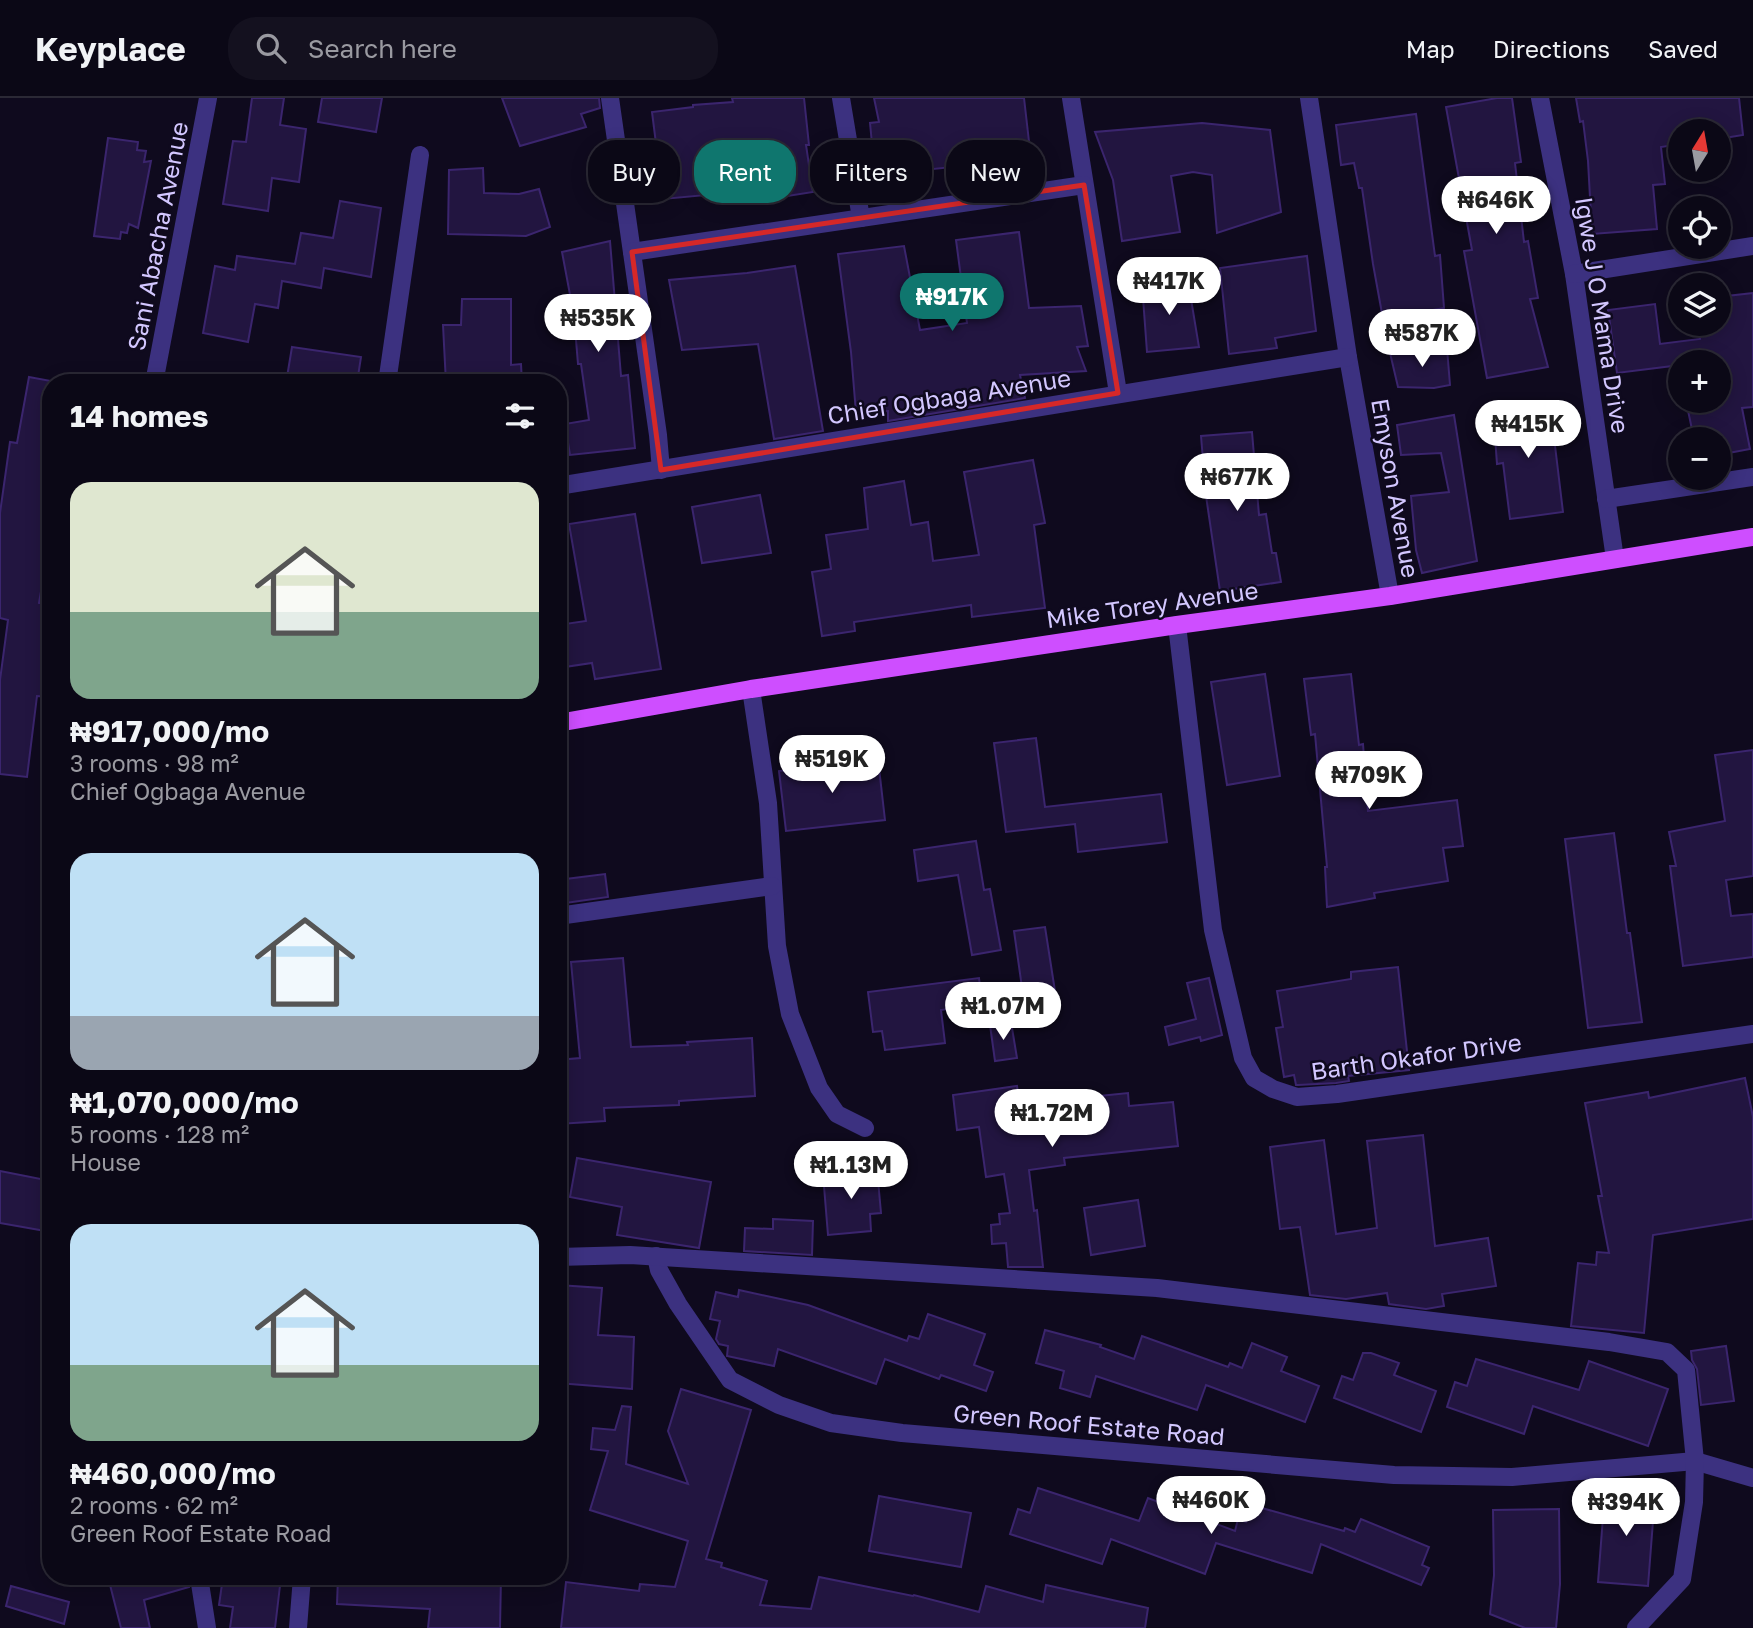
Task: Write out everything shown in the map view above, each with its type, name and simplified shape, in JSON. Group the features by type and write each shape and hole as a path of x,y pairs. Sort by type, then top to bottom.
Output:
{"main road":[{"name":"Mike Torey Avenue","path":"567,721 751,689 1390,596 1753,537"}],"street":[{"name":"Sani Abacha Avenue","path":"156,374 208,98"},
{"path":"610,98 661,470"},
{"path":"841,98 860,218"},
{"path":"1072,98 1118,393"},
{"name":"Emyson Avenue","path":"1309,98 1348,356 1390,596"},
{"name":"Igwe J O Mama Drive","path":"1540,98 1574,274 1615,559"},
{"path":"388,374 420,155"},
{"path":"632,252 1084,185"},
{"path":"1574,274 1753,246"},
{"name":"Chief Ogbaga Avenue","path":"567,485 1348,356"},
{"path":"1606,499 1753,477"},
{"name":"Barth Okafor Drive","path":"1177,625 1213,930 1243,1058 1254,1078 1273,1089 1297,1097 1337,1094 1753,1034"},
{"path":"751,689 768,803 777,946 790,1014 819,1088 837,1114 865,1128"},
{"path":"567,915 772,886"},
{"path":"567,1256 656,1256 1157,1288 1609,1342 1667,1352 1686,1370 1695,1461 1694,1502 1682,1579 1636,1628"},
{"name":"Green Roof Estate Road","path":"656,1256 659,1270 678,1304 730,1380 779,1405 831,1423 902,1433 1394,1475 1512,1477 1695,1461"},
{"path":"1695,1461 1753,1478"},
{"path":"200,1585 207,1628"},
{"path":"298,1628 301,1585"}],"highlighted area":[{"path":"1084,185 1118,393 661,470 632,252"}],"building":[{"path":"252,98 284,98 280,125 306,129 299,182 272,178 268,211 223,204 233,141 246,142"},
{"path":"322,98 382,98 376,132 318,122"},
{"path":"502,98 599,98 600,108 581,114 586,127 520,146"},
{"path":"732,98 804,98 810,192 796,195 796,140 694,140 694,196 680,197 680,140 656,140 652,112 733,102"},
{"path":"874,98 1024,98 1029,140 946,140 946,168 932,169 932,140 872,140 870,123 879,122"},
{"path":"1512,98 1521,162 1515,163 1524,242 1528,241 1538,298 1530,299 1548,367 1487,378 1464,251 1472,250 1446,107"},
{"path":"1576,98 1739,98 1743,135 1731,137 1731,119 1668,119 1668,146 1661,147 1665,184 1653,185 1657,229 1592,234 1588,161 1583,121 1580,122"},
{"path":"1416,114 1435,256 1440,255 1444,308 1383,319 1362,188 1359,188 1354,163 1341,165 1336,125"},
{"path":"1202,123 1270,130 1281,212 1217,233 1212,175 1193,172 1171,176 1180,232 1122,241 1113,180 1095,132"},
{"path":"108,138 138,142 137,150 146,151 144,162 151,161 138,228 129,224 127,233 121,232 120,239 94,236"},
{"path":"483,168 484,193 519,194 539,189 550,227 526,236 448,234 449,170"},
{"path":"340,201 381,208 371,277 324,268 321,288 282,281 278,308 255,304 248,342 203,333 215,266 235,270 237,256 295,264 301,233 333,238"},
{"path":"1019,232 1029,308 1081,306 1088,346 1077,347 1086,371 1020,375 1025,398 888,421 888,411 856,413 838,254 904,246 920,330 967,323 956,240"},
{"path":"610,241 621,376 628,375 635,448 570,455 567,424 589,420 562,252"},
{"path":"1307,256 1316,331 1275,338 1277,348 1229,354 1220,268"},
{"path":"795,266 823,431 774,439 758,344 682,350 669,280"},
{"path":"1188,281 1199,347 1147,352 1142,284"},
{"path":"1753,293 1753,407 1742,408 1750,449 1731,453 1731,427 1691,427 1689,413 1731,413 1731,350 1668,350 1668,367 1617,373 1608,310 1655,304 1660,344 1700,339 1700,336 1731,336 1731,296"},
{"path":"462,299 511,299 511,365 521,364 522,374 446,374 443,325 461,325"},
{"path":"292,347 361,357 358,374 288,374"},
{"path":"1447,348 1450,385 1434,388 1398,387 1390,353"},
{"path":"29,377 42,379 42,585 39,603 42,604 42,696 37,696 27,777 0,774 0,680 8,620 0,618 0,513 10,442 17,443"},
{"path":"1550,404 1563,512 1510,519 1503,463 1497,464 1493,409"},
{"path":"1454,415 1477,561 1422,573 1416,550 1411,496 1449,492 1441,453 1401,455 1397,425"},
{"path":"1252,432 1259,515 1266,514 1272,553 1276,553 1281,582 1220,591 1206,496 1201,436"},
{"path":"1033,460 1045,523 1034,525 1045,608 972,617 971,605 854,622 855,631 822,636 812,572 831,569 826,535 868,529 864,488 904,481 911,525 928,522 933,561 979,555 964,472"},
{"path":"760,495 771,553 702,563 692,507"},
{"path":"635,514 661,669 595,679 592,663 567,667 567,624 586,621 569,524"},
{"path":"1265,674 1280,776 1227,785 1211,682"},
{"path":"1351,674 1359,745 1363,744 1368,811 1457,800 1463,846 1443,848 1448,881 1374,893 1375,898 1327,907 1327,867 1315,734 1311,735 1304,679"},
{"path":"1036,738 1045,807 1161,794 1167,842 1078,852 1075,824 1006,832 994,743"},
{"path":"1753,750 1753,876 1726,880 1731,916 1753,914 1753,957 1683,966 1670,866 1676,866 1669,832 1725,821 1715,755"},
{"path":"878,759 885,820 786,831 779,771"},
{"path":"1614,833 1642,1022 1588,1028 1565,839"},
{"path":"976,841 984,890 990,889 1001,950 972,955 958,875 918,881 914,850"},
{"path":"605,874 608,897 567,903 567,879"},
{"path":"1045,927 1057,1004 1025,1009 1014,931"},
{"path":"623,958 631,1047 688,1045 687,1042 752,1038 755,1096 679,1101 679,1105 604,1108 605,1121 567,1123 567,1059 580,1058 571,962"},
{"path":"1398,967 1409,1070 1348,1076 1349,1081 1336,1083 1296,1085 1294,1075 1284,1077 1276,1028 1283,1027 1277,991 1351,979 1351,972"},
{"path":"979,978 982,1004 941,1010 945,1043 885,1050 882,1031 873,1032 868,992"},
{"path":"1209,978 1222,1035 1201,1041 1200,1037 1169,1045 1165,1027 1196,1019 1187,983"},
{"path":"1011,1022 1017,1058 995,1061 990,1025"},
{"path":"1745,1078 1753,1117 1753,1219 1653,1235 1644,1333 1571,1326 1578,1263 1596,1265 1597,1252 1609,1253 1585,1103 1648,1092 1649,1098"},
{"path":"1017,1086 1021,1116 1081,1109 1080,1098 1128,1093 1129,1106 1173,1102 1178,1146 1064,1158 1065,1165 1029,1170 1034,1211 1037,1210 1043,1267 1008,1267 1006,1243 992,1244 991,1225 1000,1224 999,1214 1010,1213 1004,1174 986,1177 979,1127 957,1130 953,1095"},
{"path":"1423,1135 1435,1246 1488,1238 1496,1286 1442,1294 1444,1306 1426,1309 1389,1304 1387,1293 1346,1299 1310,1295 1300,1227 1280,1229 1270,1147 1324,1140 1336,1234 1377,1228 1367,1141"},
{"path":"577,1158 711,1182 699,1248 617,1235 622,1207 570,1197"},
{"path":"877,1169 881,1213 870,1214 871,1231 828,1235 823,1174"},
{"path":"0,1171 42,1179 42,1230 0,1223"},
{"path":"1138,1200 1145,1246 1091,1255 1084,1208"},
{"path":"773,1219 813,1221 812,1255 744,1251 745,1228 773,1229"},
{"path":"567,1286 602,1288 598,1335 634,1337 632,1389 567,1384"},
{"path":"739,1290 808,1305 907,1341 909,1336 919,1339 928,1314 985,1334 974,1365 993,1372 986,1391 941,1375 939,1379 885,1359 876,1384 778,1349 774,1366 727,1356 728,1346 719,1344 716,1339 720,1321 710,1319 716,1292 738,1297"},
{"path":"1045,1330 1101,1345 1100,1347 1134,1359 1142,1336 1228,1367 1230,1363 1242,1368 1252,1343 1287,1357 1281,1371 1319,1386 1305,1422 1206,1385 1197,1410 1096,1376 1090,1397 1060,1388 1064,1371 1036,1363"},
{"path":"1726,1346 1734,1401 1701,1405 1697,1369 1691,1351"},
{"path":"1363,1353 1371,1353 1399,1363 1394,1375 1436,1391 1421,1432 1334,1398 1342,1376 1353,1380"},
{"path":"1476,1359 1579,1390 1589,1361 1668,1389 1648,1446 1533,1406 1524,1434 1447,1407 1455,1382 1467,1386"},
{"path":"681,1389 751,1410 706,1559 722,1563 721,1567 767,1581 760,1605 811,1609 819,1577 914,1595 979,1612 986,1586 1043,1602 1046,1585 1148,1608 1145,1628 561,1628 567,1582 639,1591 640,1584 675,1587 688,1541 590,1510 608,1451 591,1449 593,1428 615,1430 622,1406 631,1407 626,1464 688,1484 668,1431"},
{"path":"1038,1488 1139,1521 1148,1498 1235,1531 1238,1519 1246,1522 1251,1505 1344,1531 1345,1528 1355,1532 1361,1519 1429,1547 1422,1565 1429,1568 1421,1585 1321,1544 1312,1573 1216,1543 1205,1574 1111,1539 1102,1564 1010,1534 1018,1509 1030,1513"},
{"path":"1605,1491 1655,1495 1648,1586 1598,1582"},
{"path":"879,1496 971,1513 961,1567 869,1551"},
{"path":"1559,1509 1560,1584 1556,1628 1525,1628 1490,1614 1494,1575 1493,1510"},
{"path":"110,1585 189,1585 144,1600 150,1628 121,1628"},
{"path":"222,1585 280,1585 275,1628 230,1628 233,1607 219,1605"},
{"path":"338,1585 501,1585 500,1628 428,1628 430,1609 337,1604"},
{"path":"11,1586 69,1602 64,1624 6,1606"}]}
